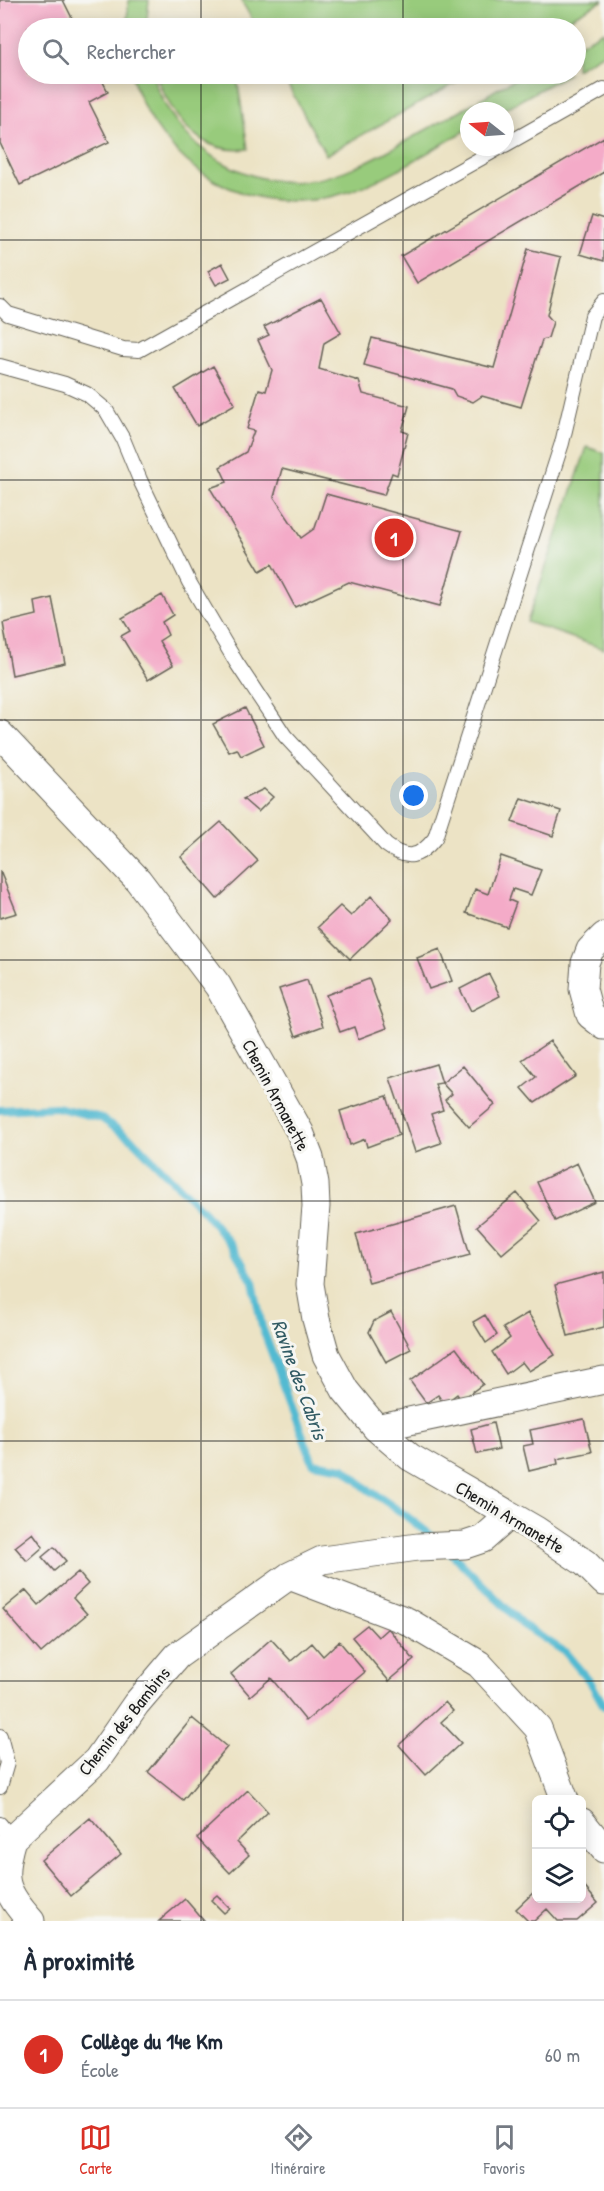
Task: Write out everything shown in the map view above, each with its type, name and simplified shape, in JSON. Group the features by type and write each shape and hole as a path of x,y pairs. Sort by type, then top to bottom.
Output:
{"street":[{"name":"Chemin Armanette","path":"0,734 138,880 218,986 300,1132 310,1158 315,1184 316,1206 310,1284 316,1319 326,1355 345,1390 376,1428 410,1457 536,1530 585,1563 604,1582"},
{"path":"604,936 590,950 585,963 583,989 590,1015 604,1026"},
{"path":"376,1428 604,1380"},
{"name":"Chemin des Bambins","path":"31,1921 8,1895 3,1880 2,1866 6,1832 97,1760 136,1704 177,1656 289,1576 322,1560 418,1547 465,1545 483,1539 510,1515"},
{"path":"289,1576 407,1621 479,1664 538,1728 563,1795"},
{"path":"586,1827 604,1849"}],"lane":[{"path":"514,140 604,89"},
{"path":"0,306 8,314 123,349 139,350 485,156"},
{"path":"0,366 65,384 87,394 106,410 123,439 189,582 236,662 285,736 386,845 398,854 412,855 425,850 435,838 562,443 592,316 604,301"},
{"path":"0,1736 7,1763 0,1787"}],"green space":[{"path":"129,0 149,0 147,18 127,18"},
{"path":"241,0 604,0 571,18 251,18"},
{"path":"604,31 604,53 586,63 586,41"},
{"path":"135,84 156,84 170,112 187,135 220,161 245,173 269,180 292,182 314,180 358,165 381,155 460,111 460,134 394,172 363,186 348,192 312,200 278,200 245,194 214,180 187,161 163,137 144,107"},
{"path":"160,84 238,84 248,149 223,148 201,139 183,124"},
{"path":"287,84 454,84 326,155"},
{"path":"507,84 550,84 514,104 514,102 475,102"},
{"path":"587,447 604,453 604,649 527,622"}],"building":[{"path":"0,0 63,0 72,18 18,18 18,84 104,84 108,92 89,102 109,142 20,185 0,143"},
{"path":"604,137 604,172 417,283 401,256"},
{"path":"592,216 604,220 604,261 580,254"},
{"path":"528,249 561,257 547,315 553,322 548,338 542,340 521,407 482,396 473,402 456,396 452,389 364,365 372,338 494,368"},
{"path":"222,263 230,278 216,285 208,271"},
{"path":"321,298 341,333 324,343 319,369 359,381 363,394 409,406 402,431 408,433 397,475 392,473 384,495 282,469 274,497 301,538 315,528 326,494 462,531 440,606 349,582 295,607 272,564 260,571 210,488 227,482 220,467 246,452 254,431 247,429 259,389 266,391 272,370 258,340 269,335 264,327"},
{"path":"213,366 235,404 197,426 175,389"},
{"path":"162,595 173,615 162,622 168,635 159,641 173,665 148,680 121,636 130,631 122,618"},
{"path":"52,598 65,663 12,675 3,623 37,615 35,602"},
{"path":"245,708 264,745 241,756 237,749 229,752 213,724"},
{"path":"264,789 273,797 258,812 243,799"},
{"path":"521,798 561,811 553,836 512,822"},
{"path":"221,822 258,861 217,899 181,857"},
{"path":"501,856 541,870 531,895 513,889 509,900 516,903 507,927 466,913 475,889 488,894"},
{"path":"0,871 17,913 0,918"},
{"path":"371,896 392,919 350,959 318,927 340,906 351,916"},
{"path":"440,949 452,981 429,989 417,958"},
{"path":"489,974 500,996 471,1011 460,989"},
{"path":"369,979 387,1028 358,1039 354,1027 340,1032 326,995"},
{"path":"307,980 323,1026 296,1036 279,989"},
{"path":"550,1041 576,1076 535,1103 522,1088 536,1077 522,1060"},
{"path":"436,1064 442,1083 435,1084 443,1110 431,1114 441,1143 415,1152 390,1078"},
{"path":"463,1066 495,1105 469,1127 445,1100 452,1094 442,1083"},
{"path":"387,1096 399,1135 367,1147 365,1139 350,1145 340,1111"},
{"path":"577,1163 595,1202 555,1221 537,1182"},
{"path":"517,1193 541,1221 502,1254 477,1226"},
{"path":"456,1206 470,1255 369,1283 356,1234"},
{"path":"604,1272 604,1327 568,1336 555,1285"},
{"path":"391,1312 411,1349 386,1362 369,1332 374,1321"},
{"path":"528,1313 555,1355 529,1371 522,1362 506,1374 492,1352 510,1338 503,1328"},
{"path":"485,1315 497,1335 486,1343 473,1322"},
{"path":"456,1348 483,1384 461,1400 457,1394 444,1404 438,1395 426,1403 410,1381"},
{"path":"584,1419 592,1452 557,1459 558,1464 529,1471 523,1446 533,1444 530,1430"},
{"path":"493,1423 499,1449 477,1454 471,1429"},
{"path":"33,1533 43,1547 27,1561 15,1547"},
{"path":"54,1547 66,1561 54,1571 42,1557"},
{"path":"78,1572 88,1584 73,1598 87,1614 41,1653 3,1609 26,1590 39,1605"},
{"path":"367,1625 378,1637 388,1628 414,1660 389,1681 352,1637"},
{"path":"271,1639 291,1661 312,1643 323,1656 339,1641 365,1672 306,1721 271,1678 250,1696 231,1674"},
{"path":"445,1702 453,1711 441,1722 461,1743 426,1775 399,1745"},
{"path":"192,1718 227,1747 183,1800 148,1772"},
{"path":"248,1790 268,1812 237,1842 249,1855 230,1873 197,1838"},
{"path":"90,1818 121,1854 71,1896 41,1860"},
{"path":"586,1889 598,1903 577,1921 558,1921 547,1909 534,1921 528,1921 516,1909 532,1894 532,1903 586,1903"},
{"path":"217,1895 230,1908 224,1913 211,1900"},
{"path":"185,1899 204,1921 159,1921"}],"waterway":[{"name":"Ravine des Cabris","path":"0,1110 56,1107 101,1118 134,1141 205,1213 233,1247 253,1282 262,1327 313,1463 344,1468 366,1488 437,1540"},
{"name":"Ravine des Cabris","path":"449,1551 523,1625 565,1652 591,1683 604,1706"}],"place":[{"name":"Collège du 14e Km","path":"394,538"}]}
